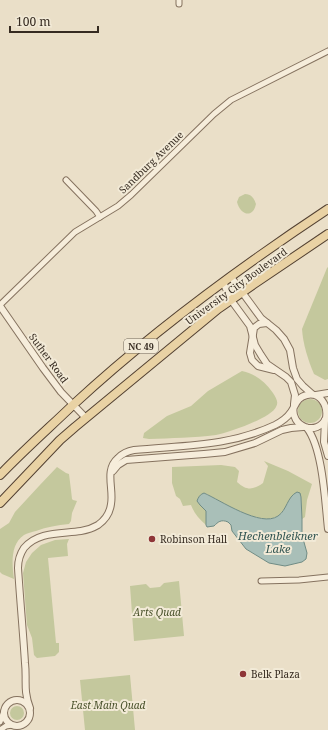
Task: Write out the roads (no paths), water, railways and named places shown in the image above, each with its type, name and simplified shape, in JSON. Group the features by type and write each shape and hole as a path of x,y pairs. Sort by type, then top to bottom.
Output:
{"main road":[{"name":"University City Boulevard","path":"0,475 18,456 85,394 174,319 231,276 328,209"},
{"name":"University City Boulevard","path":"0,503 60,440 196,327 242,292 328,234"}],"street":[{"name":"Sandburg Avenue","path":"0,306 68,238 85,225 118,206 131,195 214,114 231,100 328,51"},
{"path":"66,180 100,217"},
{"path":"231,276 262,320 276,330 286,342 290,352 293,368 300,383 314,395 321,398 327,408 324,442 328,456"},
{"path":"223,282 231,300 251,328 255,345 261,355 268,364 291,382 295,395 293,413 294,418 298,423 305,427 314,441 318,456 328,529"},
{"name":"Suther Road","path":"0,306 61,392 86,418"},
{"path":"267,323 256,325 254,328 250,353 254,362 258,366 276,370"},
{"path":"25,730 30,714 30,708 26,698 26,667 18,568 19,556 27,545 33,540 47,535 87,529 101,522 107,515 111,504 110,474 112,467 114,462 126,452 134,450 210,444 234,440 279,423 289,414 297,400 301,397 328,392"},
{"path":"110,474 118,464 126,460 204,454 230,451 250,446 282,430 305,427 311,428 317,426 321,424 327,414"},
{"path":"160,448 160,458"},
{"path":"260,581 299,580 328,577"},
{"path":"0,722 7,705 20,694 25,685"},
{"path":"12,701 22,700 28,704 30,708"},
{"path":"4,711 6,719 15,727"},
{"path":"0,730 6,726 15,727 28,720"}],"water":[{"name":"Hechenbleikner Lake","path":"297,492 300,493 302,535 307,553 306,559 302,562 285,566 269,563 246,549 232,531 231,525 228,522 222,521 218,522 214,526 207,527 206,511 197,501 200,495 204,493 251,516 271,519 281,513 294,494"}],"place":[{"name":"Robinson Hall","path":"152,539"},
{"name":"Belk Plaza","path":"243,674"}],"park label":[{"name":"Arts Quad","path":"157,612"},
{"name":"East Main Quad","path":"108,705"}]}
